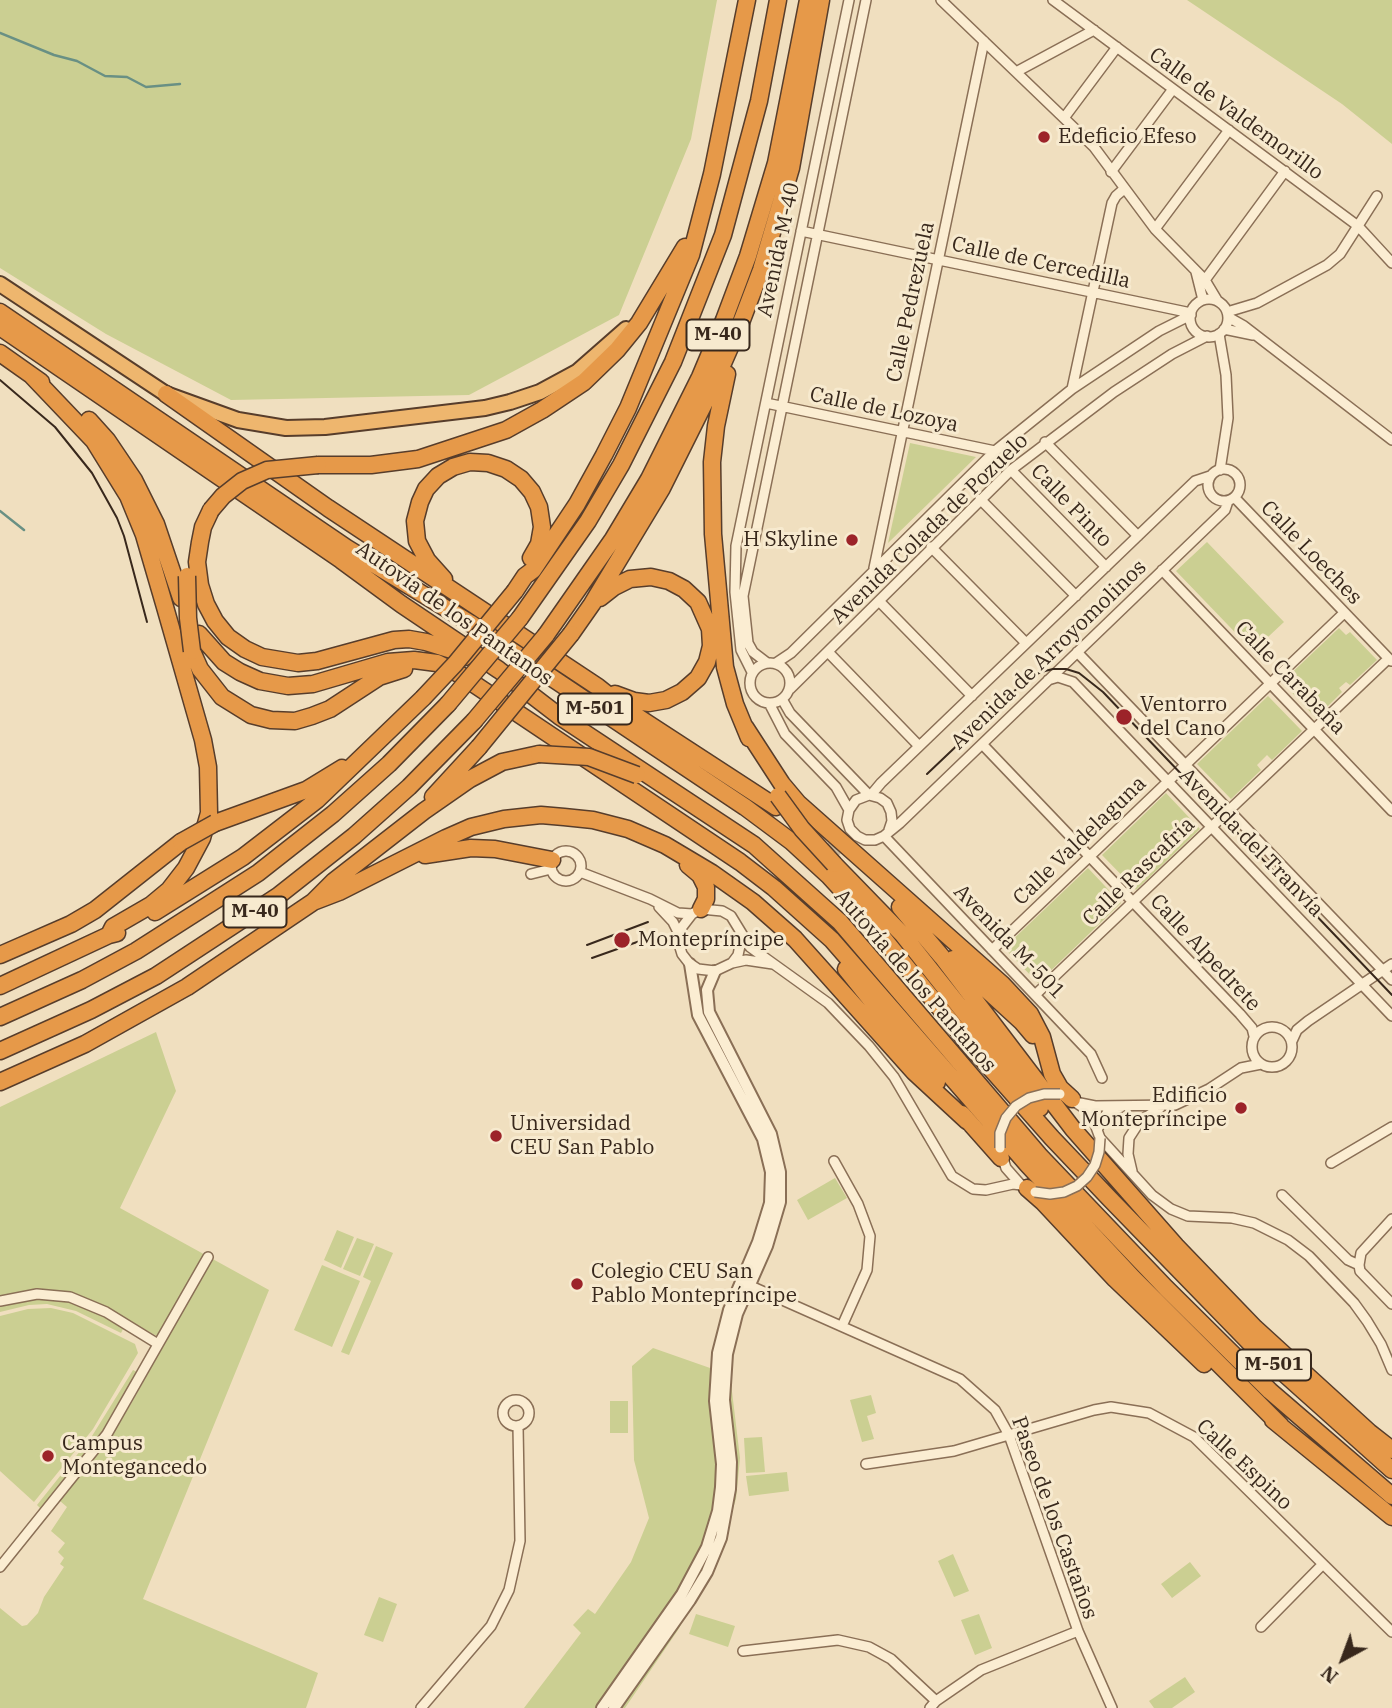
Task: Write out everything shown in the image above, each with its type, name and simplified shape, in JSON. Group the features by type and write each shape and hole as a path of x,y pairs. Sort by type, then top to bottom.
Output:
{"highway":[{"path":"0,986 117,933 187,893 243,857 317,800 423,698 478,637 525,576 533,570 577,503 628,408 691,255 712,174 747,0"},
{"name":"M-40","path":"0,1017 82,980 136,951 258,873 370,781 448,704 520,618 581,532 621,465 683,339 723,235 759,101 778,0"},
{"name":"M-40","path":"0,1051 91,1010 156,976 278,896 382,812 474,721 546,635 613,539 649,479 701,377 763,209 786,117 808,0"},
{"path":"424,811 438,790 479,747 571,634 592,604 662,488 713,386 761,270 791,168 821,0"},
{"path":"559,716 452,650 426,642 394,640 317,661 298,663 262,657 245,649 215,621 206,604 197,562 204,527 211,510 223,496 242,481 267,470 318,465 371,465 418,459 506,430 551,404 584,382 617,350 639,323 699,224"},
{"path":"0,284 166,394 328,508 638,717 777,802 802,829 900,906 1022,1022 1048,1058"},
{"name":"Autovía de los Pantanos","path":"0,312 347,548 470,623 792,842 855,904 969,1044 1110,1199 1250,1343 1392,1470"},
{"path":"166,394 238,420 286,428 325,428 485,408 540,391 577,372 643,314"},
{"path":"742,320 723,386 716,426 712,497 719,619 725,667 735,704 777,802"},
{"name":"Autovía de los Pantanos","path":"0,327 341,560 499,670 559,716 754,845 840,922 1039,1154 1166,1289 1270,1391 1392,1496"},
{"path":"0,353 89,420 122,459 156,524 181,598"},
{"path":"32,376 94,441 128,496 144,535 203,740 208,767 209,813 202,838 186,868 169,890 151,905 113,927 109,935"},
{"path":"457,594 427,560 418,541 415,521 419,502 432,483 453,467 470,462 506,468 522,479 532,492 539,507 542,527 539,544 527,565 525,576"},
{"path":"204,527 193,539 187,576 192,650 200,669 222,697 251,715 271,720 295,720 312,716 330,709 379,677 410,668 429,668 451,674 485,692"},
{"path":"592,604 614,587 630,579 651,577 669,581 684,589 698,602 710,629 711,646 707,662 698,678 682,692 666,700 649,703 634,701 598,688"},
{"path":"199,634 224,662 240,672 260,681 288,686 313,684 388,662 414,660 437,663 459,674 740,862 805,914 869,980 1027,1164 1133,1278 1281,1426"},
{"path":"745,727 782,784 798,803 1002,984 1030,1014 1042,1037 1052,1074 1070,1099"},
{"path":"0,955 72,923 95,909 181,842 215,823 306,790 376,745"},
{"path":"0,1082 85,1044 175,994 313,902 334,881 424,811 470,779 502,762 539,754 589,757 637,775 665,792 690,801"},
{"path":"313,902 340,892 471,827 504,819 541,816 593,820 628,829 665,845 712,873 753,902 784,929 907,1064 1002,1158"},
{"path":"665,845 700,875 706,887 706,899 696,912"},
{"path":"405,859 471,848 495,849 551,864"},
{"path":"840,860 903,934 1102,1184 1110,1199"},
{"path":"900,906 1073,1129 1176,1246 1255,1328 1392,1450"},
{"path":"805,914 967,1121"},
{"path":"1028,1189 1115,1279 1234,1392 1281,1426 1392,1516"},
{"path":"1270,1391 1288,1415 1326,1454 1392,1516"}],"street":[{"name":"Avenida M-40","path":"752,672 741,650 733,568 736,546 849,0"},
{"name":"Avenida M-40","path":"771,663 753,652 748,643 743,596 866,0"},
{"path":"941,0 1094,148 1155,229 1205,280 1228,315 1392,440"},
{"name":"Calle de Valdemorillo","path":"1053,0 1359,226 1392,263"},
{"path":"1016,72 1094,30"},
{"name":"Calle Pedrezuela","path":"873,570 984,41"},
{"path":"1064,118 1117,47"},
{"path":"1111,172 1173,89"},
{"path":"1155,229 1229,130"},
{"path":"816,163 828,160 832,166"},
{"path":"1205,280 1285,171"},
{"path":"1072,389 1112,203 1124,189"},
{"path":"1220,470 1228,418 1222,331 1228,315 1257,303 1327,265 1340,254 1377,196"},
{"name":"Calle de Cercedilla","path":"801,230 1191,314"},
{"path":"1195,270 1203,300"},
{"path":"1217,300 1203,300 1194,307 1191,314 1196,331 1207,336 1222,331 1258,337"},
{"name":"Avenida Colada de Pozuelo","path":"771,663 791,653 995,451 1072,389 1159,331 1191,314"},
{"name":"Avenida Colada de Pozuelo","path":"790,689 1011,470 1045,442 1149,369 1207,336"},
{"name":"Calle de Lozoya","path":"766,403 995,451"},
{"path":"1045,442 1138,536"},
{"name":"Calle Pinto","path":"1011,470 1106,567"},
{"path":"1220,470 1231,470 1239,478 1240,489 1231,500 1218,501 1211,495 1208,486 1210,476 1220,470"},
{"name":"Avenida de Arroyomolinos","path":"870,795 1195,481 1210,476"},
{"path":"980,499 1076,596"},
{"name":"Avenida de Arroyomolinos","path":"886,833 900,823 1225,510 1231,500"},
{"name":"Calle Loeches","path":"1231,500 1390,661"},
{"path":"931,547 1026,643"},
{"name":"Calle Carabaña","path":"1162,570 1392,811"},
{"path":"879,601 972,696"},
{"name":"Calle Valdelaguna","path":"992,950 1344,613"},
{"path":"828,652 919,746"},
{"name":"Avenida del Tranvía","path":"1077,652 1392,979"},
{"name":"Calle Rascafría","path":"1035,995 1314,729 1390,661"},
{"path":"771,663 785,669 790,678 790,689 782,699 769,703 759,700 752,692 749,682 752,672 758,666 771,663"},
{"name":"Avenida del Tranvía","path":"1048,680 1058,677 1073,682 1392,1016"},
{"path":"782,699 790,713 870,795 887,803 892,821 886,833 875,840 865,840 857,836 850,829 847,820 849,810 856,800 870,795"},
{"path":"769,703 785,734 836,787 849,810"},
{"name":"Calle Alpedrete","path":"982,744 1240,1014 1252,1028 1254,1036"},
{"name":"Avenida M-501","path":"886,833 1091,1054 1102,1078"},
{"path":"531,874 551,864 557,853 564,850 579,857 582,864 576,878 563,881 557,879 551,864"},
{"path":"580,872 650,899 678,913 712,908 731,916 750,947 828,1003 869,1046 894,1077 952,1175 973,1189 986,1190 1013,1184 1049,1194 1064,1192 1082,1182 1095,1165 1100,1152 1099,1133 1107,1113 1127,1105"},
{"path":"650,899 673,922 679,934 682,954 698,969 715,971 746,960 773,964"},
{"path":"679,934 686,920 696,912"},
{"path":"732,963 738,955 742,934"},
{"path":"614,1708 690,1600 707,1572 721,1538 730,1489 731,1462 724,1399 727,1354 731,1332 770,1203 771,1172 763,1139 698,1015 690,964"},
{"path":"1292,1041 1297,1030 1308,1021 1392,964"},
{"path":"603,1708 682,1594 707,1547 718,1511 721,1488 722,1464 715,1401 716,1367 723,1328 775,1223 780,1202 780,1172 771,1134 709,1012 707,990 715,971"},
{"path":"997,1187 1002,1158 1003,1125 1016,1106 1037,1096 1070,1099 1095,1106 1162,1107 1187,1101 1241,1068 1261,1064 1275,1067 1287,1061 1293,1048 1289,1035 1278,1027 1264,1027 1254,1036 1241,1068"},
{"path":"1251,1047 1261,1064"},
{"path":"1070,1099 1093,1119 1099,1133 1152,1195 1171,1209 1188,1216 1232,1218 1254,1223 1288,1240 1308,1256 1354,1303 1381,1344 1392,1370"},
{"path":"1132,1173 1128,1154 1129,1138 1140,1121 1162,1107"},
{"path":"1331,1163 1392,1128"},
{"path":"1002,1158 1028,1189"},
{"path":"834,1161 858,1204 870,1236 867,1270 842,1326"},
{"path":"1282,1195 1348,1260 1359,1265"},
{"path":"1392,1219 1367,1243 1361,1253 1359,1265 1360,1271 1392,1304"},
{"path":"0,1567 95,1451 128,1399 208,1257"},
{"name":"Paseo de los Castaños","path":"745,1284 960,1379 995,1410 1009,1435 1078,1631 1112,1708"},
{"path":"0,1301 37,1294 70,1297 106,1312 158,1344"},
{"name":"Calle Espino","path":"866,1464 954,1451 1094,1410 1111,1407 1149,1413 1194,1437 1392,1632"},
{"path":"421,1708 491,1626 509,1590 520,1541 518,1426"},
{"path":"1261,1627 1323,1564"},
{"path":"743,1651 838,1640 869,1647 891,1659 933,1704 981,1670 1078,1631"}],"green space":[{"path":"0,0 717,0 691,139 619,315 469,395 231,400 106,334 0,268"},
{"path":"1187,0 1392,0 1392,144 1342,104"},
{"path":"910,443 976,457 888,543"},
{"path":"1207,542 1284,622 1253,651 1176,571"},
{"path":"1339,628 1346,635 1350,632 1377,660 1350,685 1346,682 1339,688 1342,692 1316,718 1282,682"},
{"path":"1268,696 1302,731 1272,760 1267,755 1257,765 1261,770 1231,799 1197,764"},
{"path":"1166,793 1200,829 1136,890 1102,855"},
{"path":"1088,868 1121,903 1038,983 1004,948"},
{"path":"156,1032 176,1091 120,1208 269,1290 143,1599 318,1673 306,1708 0,1708 0,1608 22,1626 27,1625 38,1613 44,1597 64,1567 60,1564 64,1558 58,1552 65,1543 51,1531 67,1507 60,1501 103,1447 131,1404 166,1341 89,1299 71,1293 23,1292 0,1297 0,1107"},
{"path":"835,1178 847,1198 808,1220 797,1200"},
{"path":"337,1230 354,1237 341,1268 324,1260"},
{"path":"357,1238 374,1244 360,1276 343,1269"},
{"path":"376,1246 393,1253 349,1355 341,1352 371,1281 363,1277"},
{"path":"322,1265 360,1281 332,1347 294,1330"},
{"path":"40,1298 73,1302 124,1327 121,1333 76,1311 47,1304 0,1312 0,1305"},
{"path":"51,1308 73,1313 135,1344 138,1353 93,1429 34,1502 0,1471 0,1316 28,1309"},
{"path":"653,1348 730,1375 740,1458 736,1499 717,1559 678,1630 625,1708 524,1708 581,1633 573,1625 588,1609 595,1614 631,1562 649,1518 634,1460 632,1366"},
{"path":"133,1370 139,1373 105,1429 41,1509 37,1505 92,1436"},
{"path":"871,1395 876,1413 867,1416 874,1439 862,1442 850,1400"},
{"path":"610,1401 628,1401 628,1433 610,1433"},
{"path":"762,1437 765,1472 746,1473 744,1438"},
{"path":"787,1472 789,1491 749,1496 746,1476"},
{"path":"953,1554 969,1591 954,1597 938,1561"},
{"path":"1190,1562 1201,1576 1172,1598 1161,1584"},
{"path":"379,1597 397,1604 383,1642 364,1635"},
{"path":"696,1614 735,1626 728,1647 689,1634"},
{"path":"979,1614 992,1648 975,1655 961,1620"},
{"path":"1185,1677 1195,1692 1172,1708 1154,1708 1149,1701"}],"waterway":[{"path":"0,33 54,55 77,61 105,76 127,77 146,87 180,84"},
{"path":"0,511 24,530"}],"tunnel":[{"path":"808,830 846,857"}],"tram line":[{"path":"0,380 55,427 92,473 124,536 147,622"},
{"path":"927,774 1027,679 1053,669 1079,673 1103,692 1392,995"},
{"path":"587,945 648,922"},
{"path":"592,958 654,936"}],"place":[{"name":"Edeficio Efeso","path":"1044,137"},
{"name":"H Skyline","path":"852,540"},
{"name":"Ventorro del Cano","path":"1124,717"},
{"name":"Montepríncipe","path":"622,940"},
{"name":"Edificio Montepríncipe","path":"1241,1108"},
{"name":"Universidad CEU San Pablo","path":"496,1136"},
{"name":"Colegio CEU San Pablo Montepríncipe","path":"577,1284"},
{"name":"Campus Montegancedo","path":"48,1456"}]}
